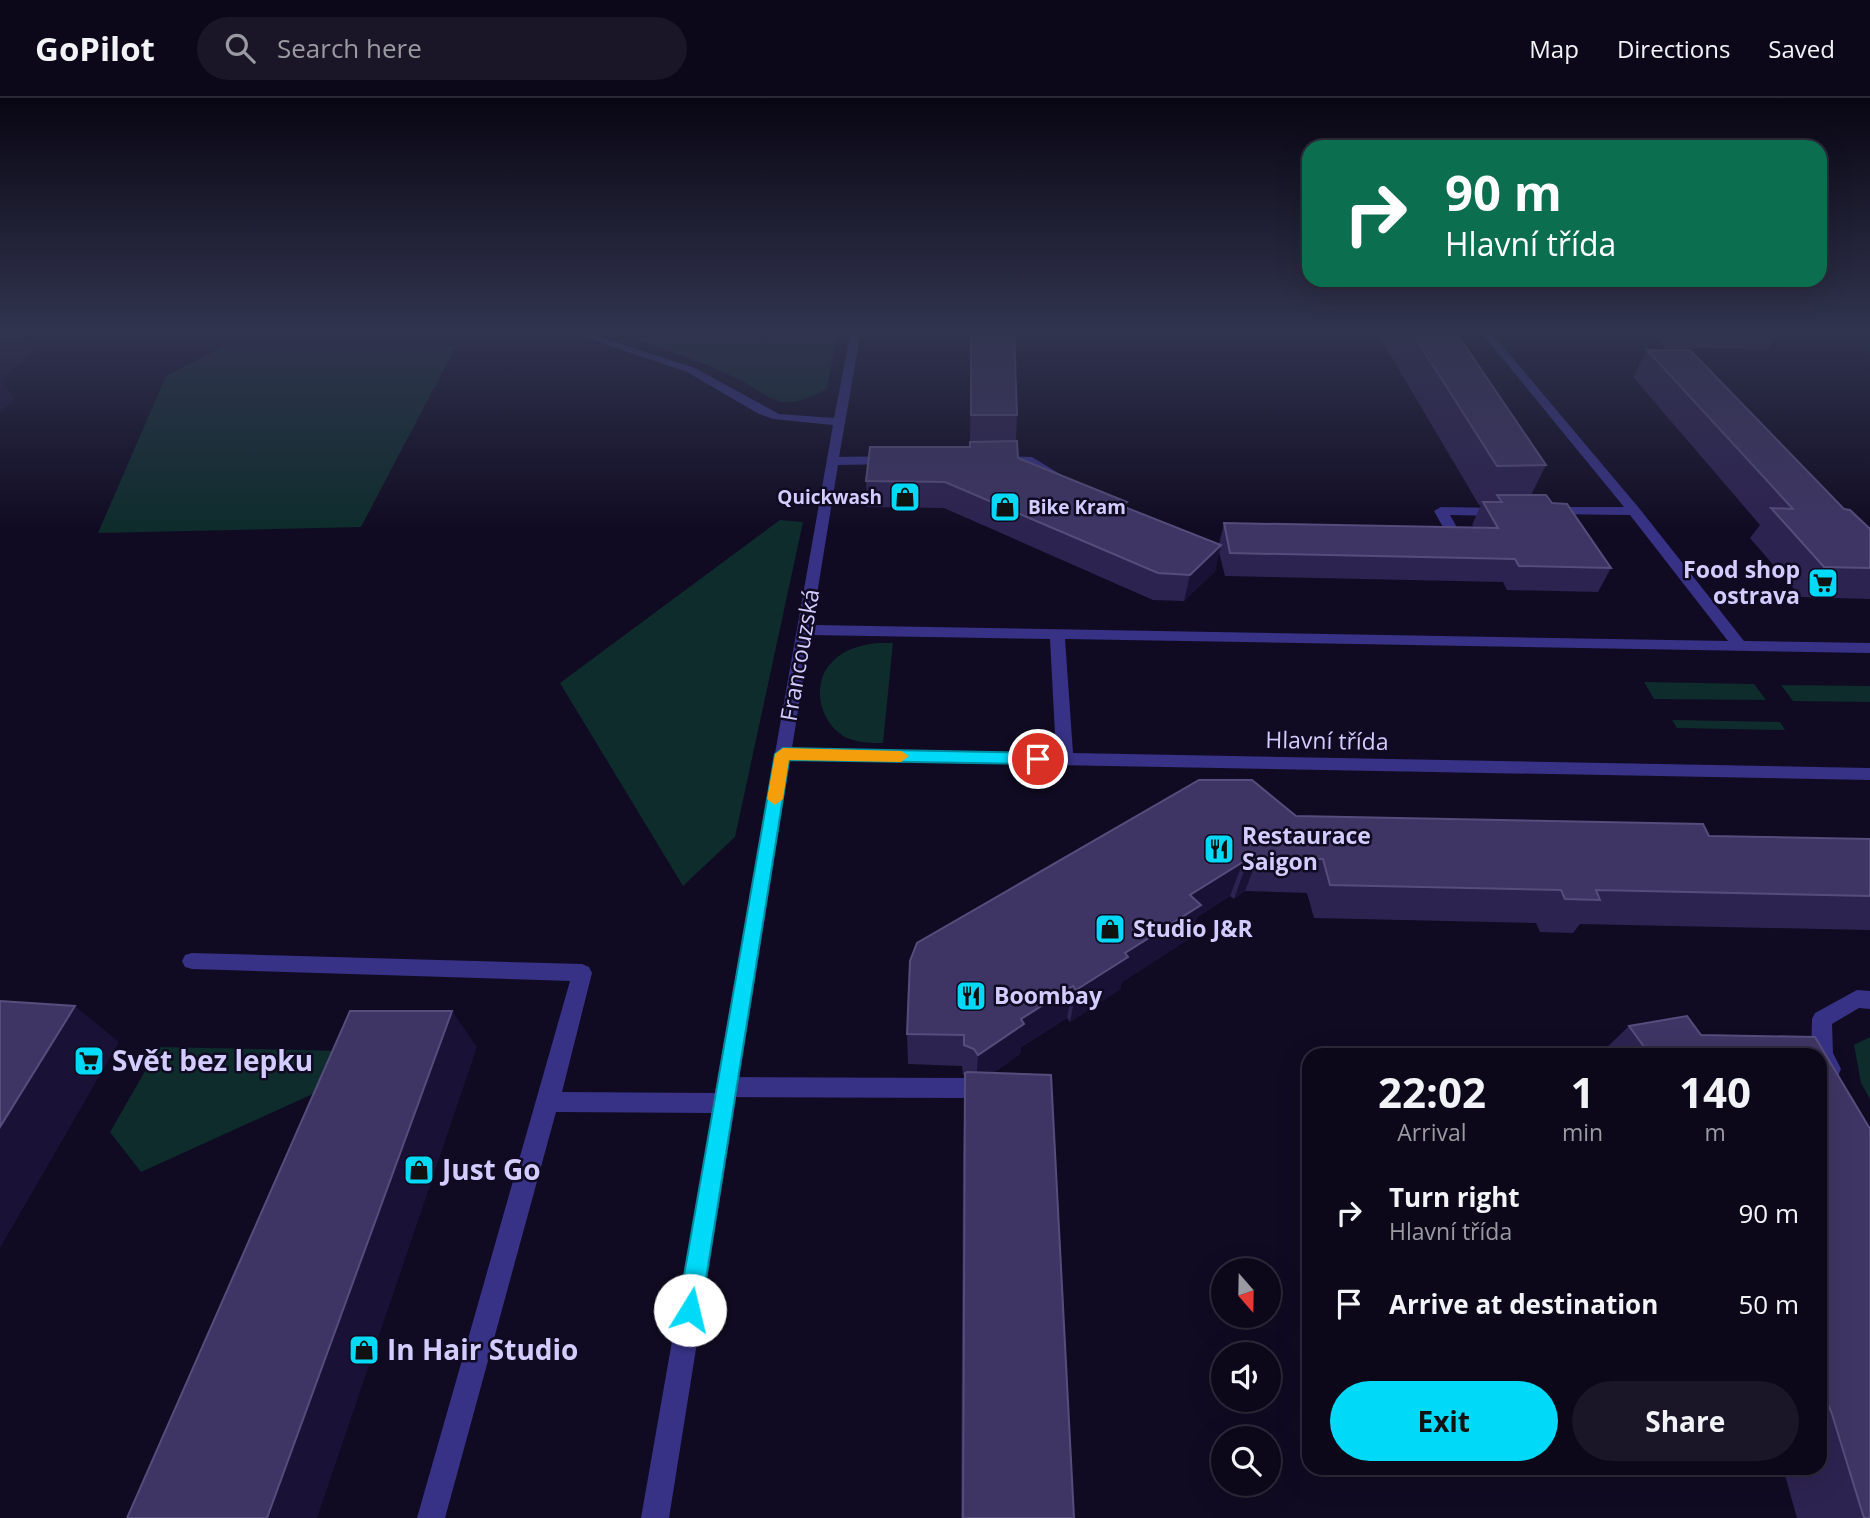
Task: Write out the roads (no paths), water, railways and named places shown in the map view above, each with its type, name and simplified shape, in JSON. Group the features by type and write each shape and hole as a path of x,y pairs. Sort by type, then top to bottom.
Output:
{"street":[{"path":"739,397 770,415 794,420 840,422"},
{"name":"Francouzská","path":"655,1518 844,397"},
{"path":"1540,397 1634,511 1739,645"},
{"path":"833,461 905,460"},
{"path":"987,460 1028,460 1073,486"},
{"path":"1460,545 1441,511 1634,511"},
{"path":"804,630 1870,648"},
{"path":"1057,633 1065,759"},
{"name":"Hlavní třída","path":"783,754 1870,774"},
{"path":"192,961 582,973 431,1518"},
{"path":"1822,1048 1822,1019 1857,999 1870,1000"},
{"path":"1827,1064 1842,1090"},
{"path":"548,1102 963,1088"}],"place":[{"name":"Quickwash","path":"905,497"},
{"name":"Bike Kram","path":"1005,507"},
{"name":"Food shop ostrava","path":"1823,583"},
{"name":"Restaurace Saigon","path":"1219,849"},
{"name":"Studio J&R","path":"1110,929"},
{"name":"Boombay","path":"971,996"},
{"name":"Svět bez lepku","path":"89,1061"},
{"name":"Just Go","path":"419,1170"},
{"name":"In Hair Studio","path":"364,1350"}]}
